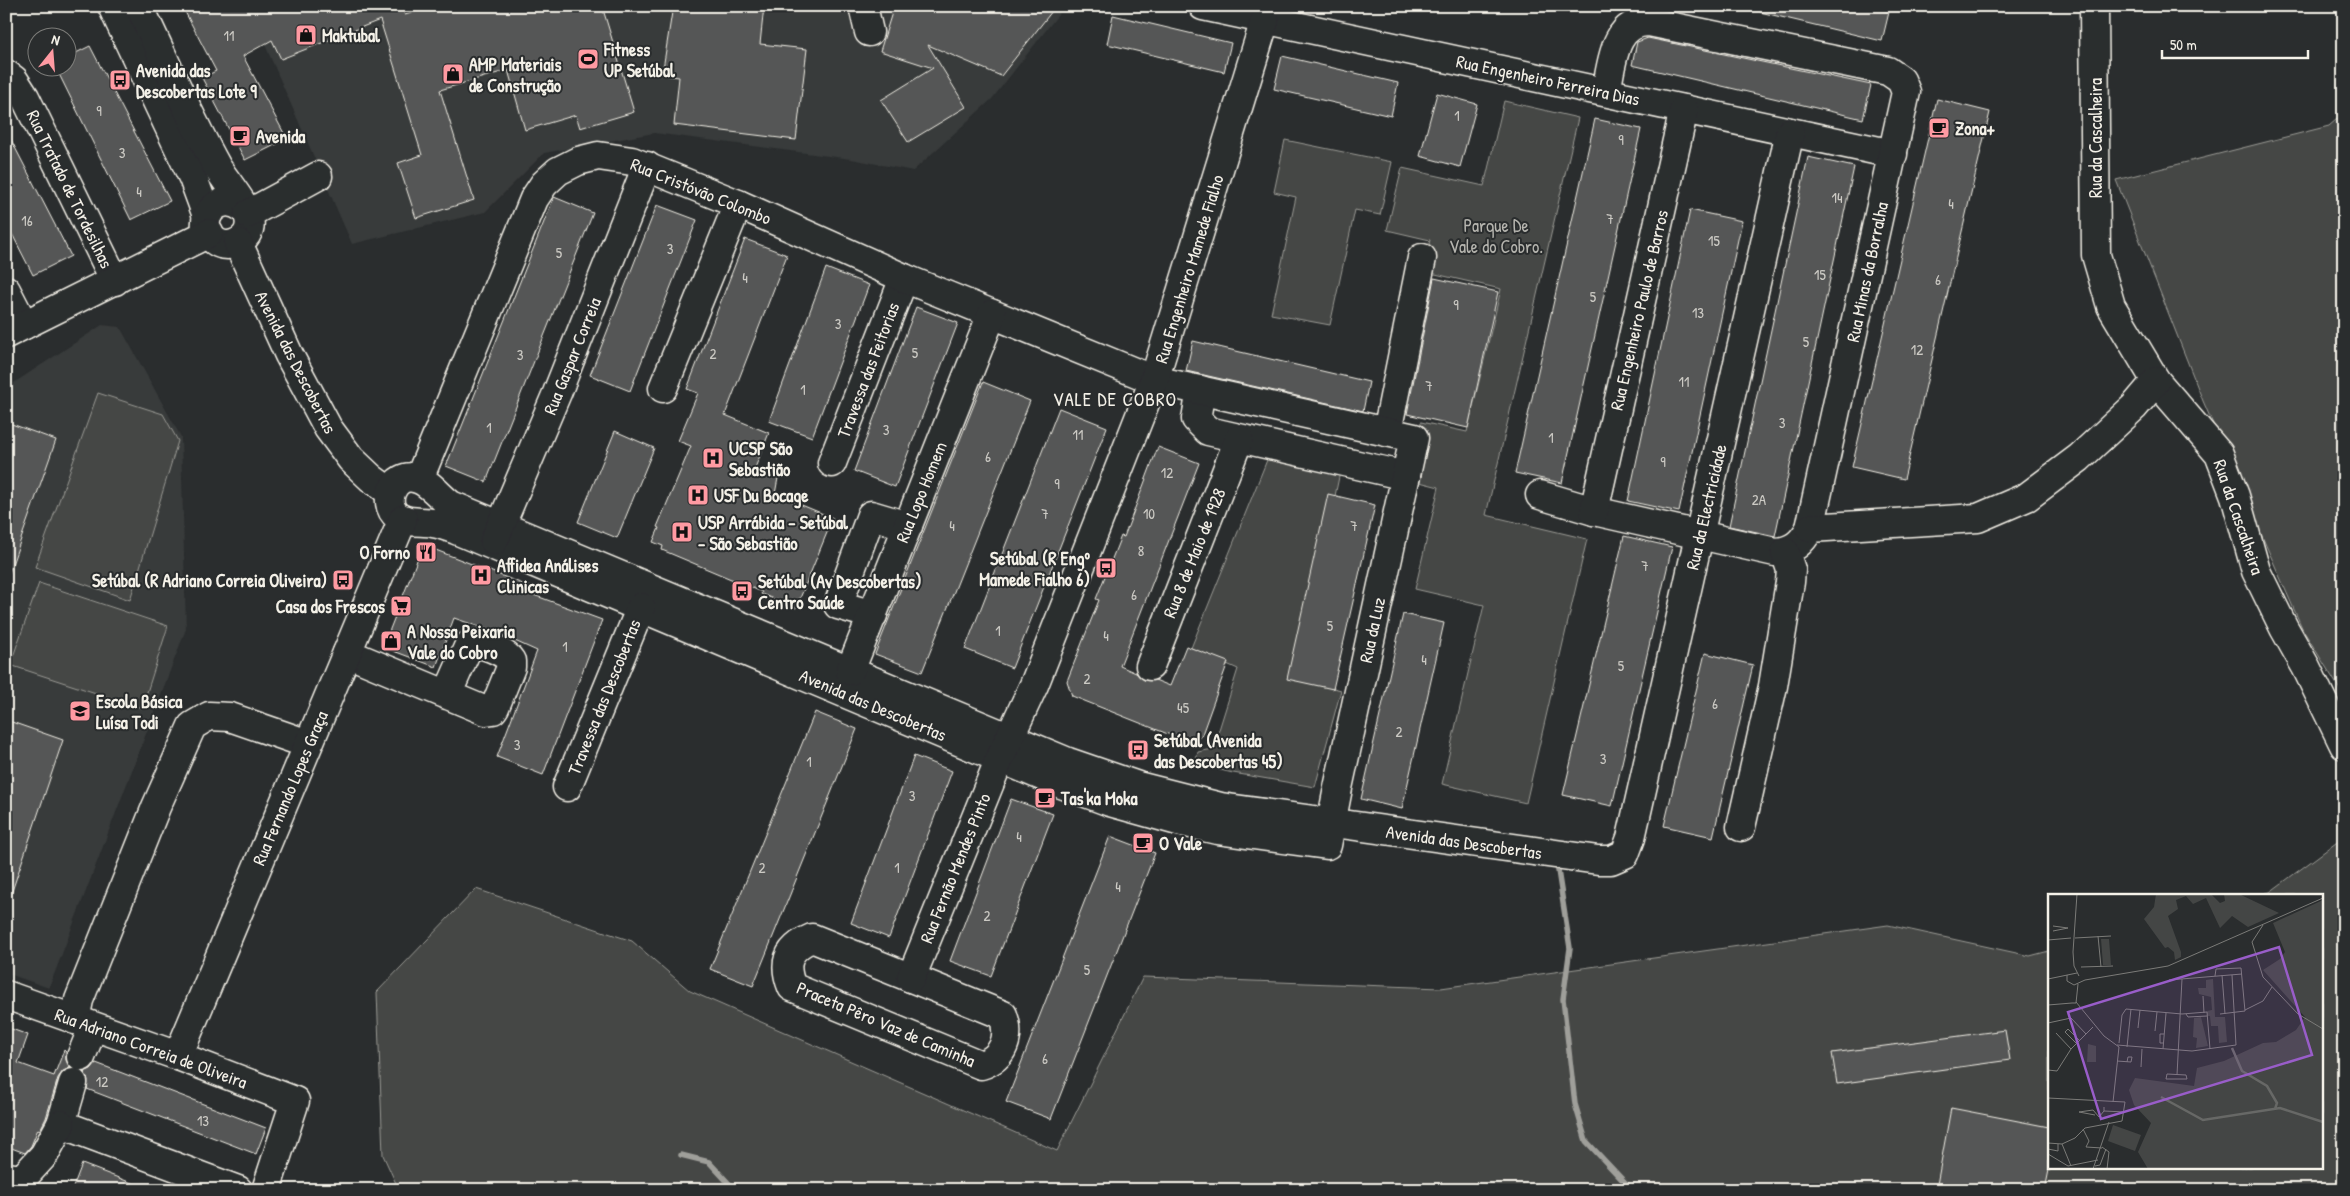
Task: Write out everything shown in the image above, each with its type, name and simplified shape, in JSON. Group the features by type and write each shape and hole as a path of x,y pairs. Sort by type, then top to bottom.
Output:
{"street":[{"path":"112,6 193,178 208,225 216,242 224,245 238,243 244,239 250,227 246,211 217,167 139,6"},
{"path":"863,6 869,32"},
{"name":"Rua Engenheiro Ferreira Dias","path":"1203,6 1893,154"},
{"name":"Rua da Cascalheira","path":"2094,6 2096,255 2111,306 2156,381 2219,454 2235,496 2256,571 2344,745"},
{"name":"Rua Engenheiro Mamede Fialho","path":"1005,748 1034,684 1154,380 1266,20"},
{"name":"Rua Minas da Borralha","path":"1606,92 1619,39 1630,25 1639,22 1888,71 1901,80 1906,92 1810,528 1803,540 1785,552"},
{"name":"Rua Tratado de Tordesilhas","path":"6,74 14,80 24,97 115,281"},
{"name":"Rua Engenheiro Paulo de Barros","path":"1594,511 1684,109"},
{"name":"Rua da Electricidade","path":"1598,860 1618,858 1624,854 1630,843 1790,132"},
{"name":"Rua Cristóvão Colombo","path":"423,482 534,199 544,184 558,171 578,161 598,156 615,157 648,166 904,278 1154,380"},
{"name":"Rua Gaspar Correia","path":"497,535 557,393 648,166"},
{"path":"246,211 318,176"},
{"path":"6,290 15,329 115,281 208,225 211,210 223,202 230,201 246,211"},
{"path":"663,388 738,204"},
{"name":"Avenida das Descobertas","path":"238,243 289,354 328,428 351,459 371,478 390,492"},
{"path":"1154,380 1387,432 1422,258"},
{"name":"Travessa das Feitorias","path":"832,463 904,278"},
{"name":"Rua Lopo Homem","path":"850,671 992,314"},
{"path":"1810,528 1978,518 2026,498 2079,458 2134,407 2156,381"},
{"path":"1201,390 1196,419 1208,432 1406,476"},
{"name":"Rua da Luz","path":"1331,823 1414,438 1387,432"},
{"name":"Rua 8 de Maio de 1928","path":"1150,666 1239,439"},
{"path":"405,478 423,482 432,491 432,506 424,517 406,520 391,508 390,492 399,481 405,478"},
{"name":"Avenida das Descobertas","path":"423,482 451,505 497,535 641,607 1005,748 1231,809 1598,860"},
{"path":"1540,496 1594,511 1775,552 1785,552 1791,570 1773,686 1740,827"},
{"path":"873,615 838,605 871,515 908,526"},
{"name":"Avenida das Descobertas","path":"406,520 433,522 497,535 850,671 1005,748"},
{"name":"Rua Fernando Lopes Graça","path":"178,1056 308,744 406,520"},
{"name":"Travessa das Descobertas","path":"567,787 641,607"},
{"path":"347,653 447,695"},
{"path":"81,1057 84,1023 79,1000 156,807 192,726 209,716 230,717 308,744"},
{"name":"Rua Fernão Mendes Pinto","path":"911,978 1005,748"},
{"name":"Praceta Pêro Vaz de Caminha","path":"812,938 911,978 1003,1015 1007,1038 1005,1045 996,1058 981,1066 792,987 789,979 789,957 794,946 812,938"},
{"name":"Rua Adriano Correia de Oliveira","path":"6,995 178,1056 295,1101 266,1190"},
{"path":"6,1177 22,1179 44,1155 61,1124 72,1084"},
{"path":"61,1124 238,1190"}],"shaded area":[{"path":"248,6 1065,6 992,99 913,171 851,159 654,133 544,153 485,212 352,244"},
{"name":"Escola Básica Luísa Todi","path":"102,325 120,327 181,437 186,629 49,988 6,973 6,388"}],"green space":[{"name":"Parque De Vale do Cobro.","path":"1504,101 1578,118 1486,515 1587,539 1526,803 1442,784 1484,605 1415,589 1439,487 1408,479 1421,422 1467,432 1501,289 1422,271 1430,240 1387,230 1402,168 1484,186"},
{"path":"2344,113 2344,696 2303,630 2203,401 2116,180 2329,126"},
{"path":"1285,140 1392,162 1380,215 1355,210 1330,325 1271,314 1296,197 1274,192"},
{"path":"98,393 163,414 178,441 130,600 35,567"},
{"path":"1269,455 1340,472 1297,678 1341,690 1315,787 1233,773 1195,764 1198,752 1213,749 1238,669 1191,648"},
{"path":"39,583 168,626 142,708 10,665"},
{"path":"2344,837 2344,1190 399,1190 383,1155 377,992 476,889 632,941 690,991 1057,1151 1143,977 1441,988 1888,925 2030,956 2048,951 2048,1168 2322,1168 2322,894 2263,894 2270,892"}],"building":[{"path":"182,6 412,6 403,11 405,15 434,6 602,6 634,112 580,128 576,115 525,130 508,70 440,90 474,200 416,218 398,163 422,155 380,20 281,59 272,40 243,56 287,139 245,160 202,78 216,71"},
{"path":"673,6 764,6 760,44 807,49 796,140 674,125 679,77 662,75"},
{"path":"894,6 1056,6 1001,76 928,45 966,107 908,142 881,100 933,68 880,51"},
{"path":"1761,6 1864,6 1889,12 1882,41 1760,12"},
{"path":"1113,15 1231,43 1224,72 1107,44"},
{"path":"1648,38 1871,85 1863,119 1632,65 1637,42"},
{"path":"90,46 170,201 131,220 61,78 78,78 78,52"},
{"path":"1282,56 1398,83 1391,116 1274,89"},
{"path":"1437,93 1477,104 1460,167 1420,156"},
{"path":"1937,99 1990,112 1904,479 1852,467"},
{"path":"1595,119 1641,129 1562,483 1515,473"},
{"path":"6,130 71,256 33,275 6,222"},
{"path":"1808,157 1854,167 1775,536 1729,526"},
{"path":"554,197 593,213 486,482 446,466"},
{"path":"657,205 697,220 630,391 590,375"},
{"path":"1690,210 1742,221 1679,512 1628,501"},
{"path":"745,239 787,255 725,415 769,433 755,468 778,478 775,494 833,518 796,608 662,550 663,546 653,542 659,528 657,527 691,446 678,441 698,393 687,389"},
{"path":"826,268 869,285 812,437 769,421"},
{"path":"1434,278 1498,292 1468,428 1407,414"},
{"path":"916,307 958,323 895,487 854,471"},
{"path":"1193,341 1369,382 1363,411 1186,371"},
{"path":"983,382 1030,401 922,672 875,654"},
{"path":"1059,408 1107,427 1012,668 965,649"},
{"path":"6,422 56,440 9,573 6,572"},
{"path":"615,431 654,448 617,538 578,522"},
{"path":"1158,447 1199,463 1120,666 1136,673 1144,680 1155,680 1170,686 1186,646 1228,662 1201,737 1188,742 1072,696 1067,681 1099,600 1096,599 1121,536 1124,537"},
{"path":"1328,494 1375,505 1333,689 1287,679"},
{"path":"1624,536 1672,547 1612,806 1563,795"},
{"path":"423,545 533,588 531,594 602,620 543,775 497,757 537,651 497,633 454,618 436,667 383,647"},
{"path":"1403,614 1444,623 1402,809 1361,799"},
{"path":"1705,653 1753,665 1713,837 1664,826"},
{"path":"815,712 857,729 753,986 710,969"},
{"path":"6,720 63,740 9,900 6,899"},
{"path":"914,756 952,771 889,938 851,923"},
{"path":"1011,799 1053,814 991,976 950,961"},
{"path":"1110,836 1155,853 1051,1119 1006,1102"},
{"path":"6,1027 28,1035 18,1063 54,1076 64,1050 70,1068 63,1071 58,1078 46,1118 40,1130 38,1129 31,1146 25,1153 6,1146"},
{"path":"2005,1030 2010,1060 1837,1084 1832,1053"},
{"path":"96,1063 266,1128 256,1154 87,1089 88,1080 84,1072 91,1069"},
{"path":"1951,1108 2048,1127 2049,1170 2045,1190 1936,1190"},
{"path":"82,1164 145,1188 145,1190 72,1190"}],"waterway":[{"path":"1557,864 1570,948 1563,999 1575,1104 1586,1141 1632,1190"},
{"path":"681,1155 709,1162 735,1190"}],"place":[{"name":"Maktubal","path":"306,35"},
{"name":"Fitness UP Setúbal","path":"588,59"},
{"name":"AMP Materiais de Construção","path":"453,74"},
{"name":"Avenida das Descobertas Lote 9","path":"120,80"},
{"name":"Zona+","path":"1939,128"},
{"name":"Avenida","path":"240,136"},
{"name":"UCSP São Sebastião","path":"713,458"},
{"name":"USF Du Bocage","path":"698,495"},
{"name":"USP Arrábida - Setúbal - São Sebastião","path":"682,532"},
{"name":"O Forno","path":"426,552"},
{"name":"Setúbal (R Engº Mamede Fialho 6)","path":"1106,568"},
{"name":"Affidea Análises Clinicas","path":"481,575"},
{"name":"Setúbal (R Adriano Correia Oliveira)","path":"343,580"},
{"name":"Setúbal (Av Descobertas) Centro Saúde","path":"742,591"},
{"name":"Casa dos Frescos","path":"401,606"},
{"name":"A Nossa Peixaria Vale do Cobro","path":"391,641"},
{"name":"Escola Básica Luísa Todi","path":"80,711"},
{"name":"Setúbal (Avenida das Descobertas 45)","path":"1138,750"},
{"name":"Tas'ka Moka","path":"1045,798"},
{"name":"O Vale","path":"1143,843"}],"district":[{"name":"VALE DE COBRO","path":"1115,399"}]}
